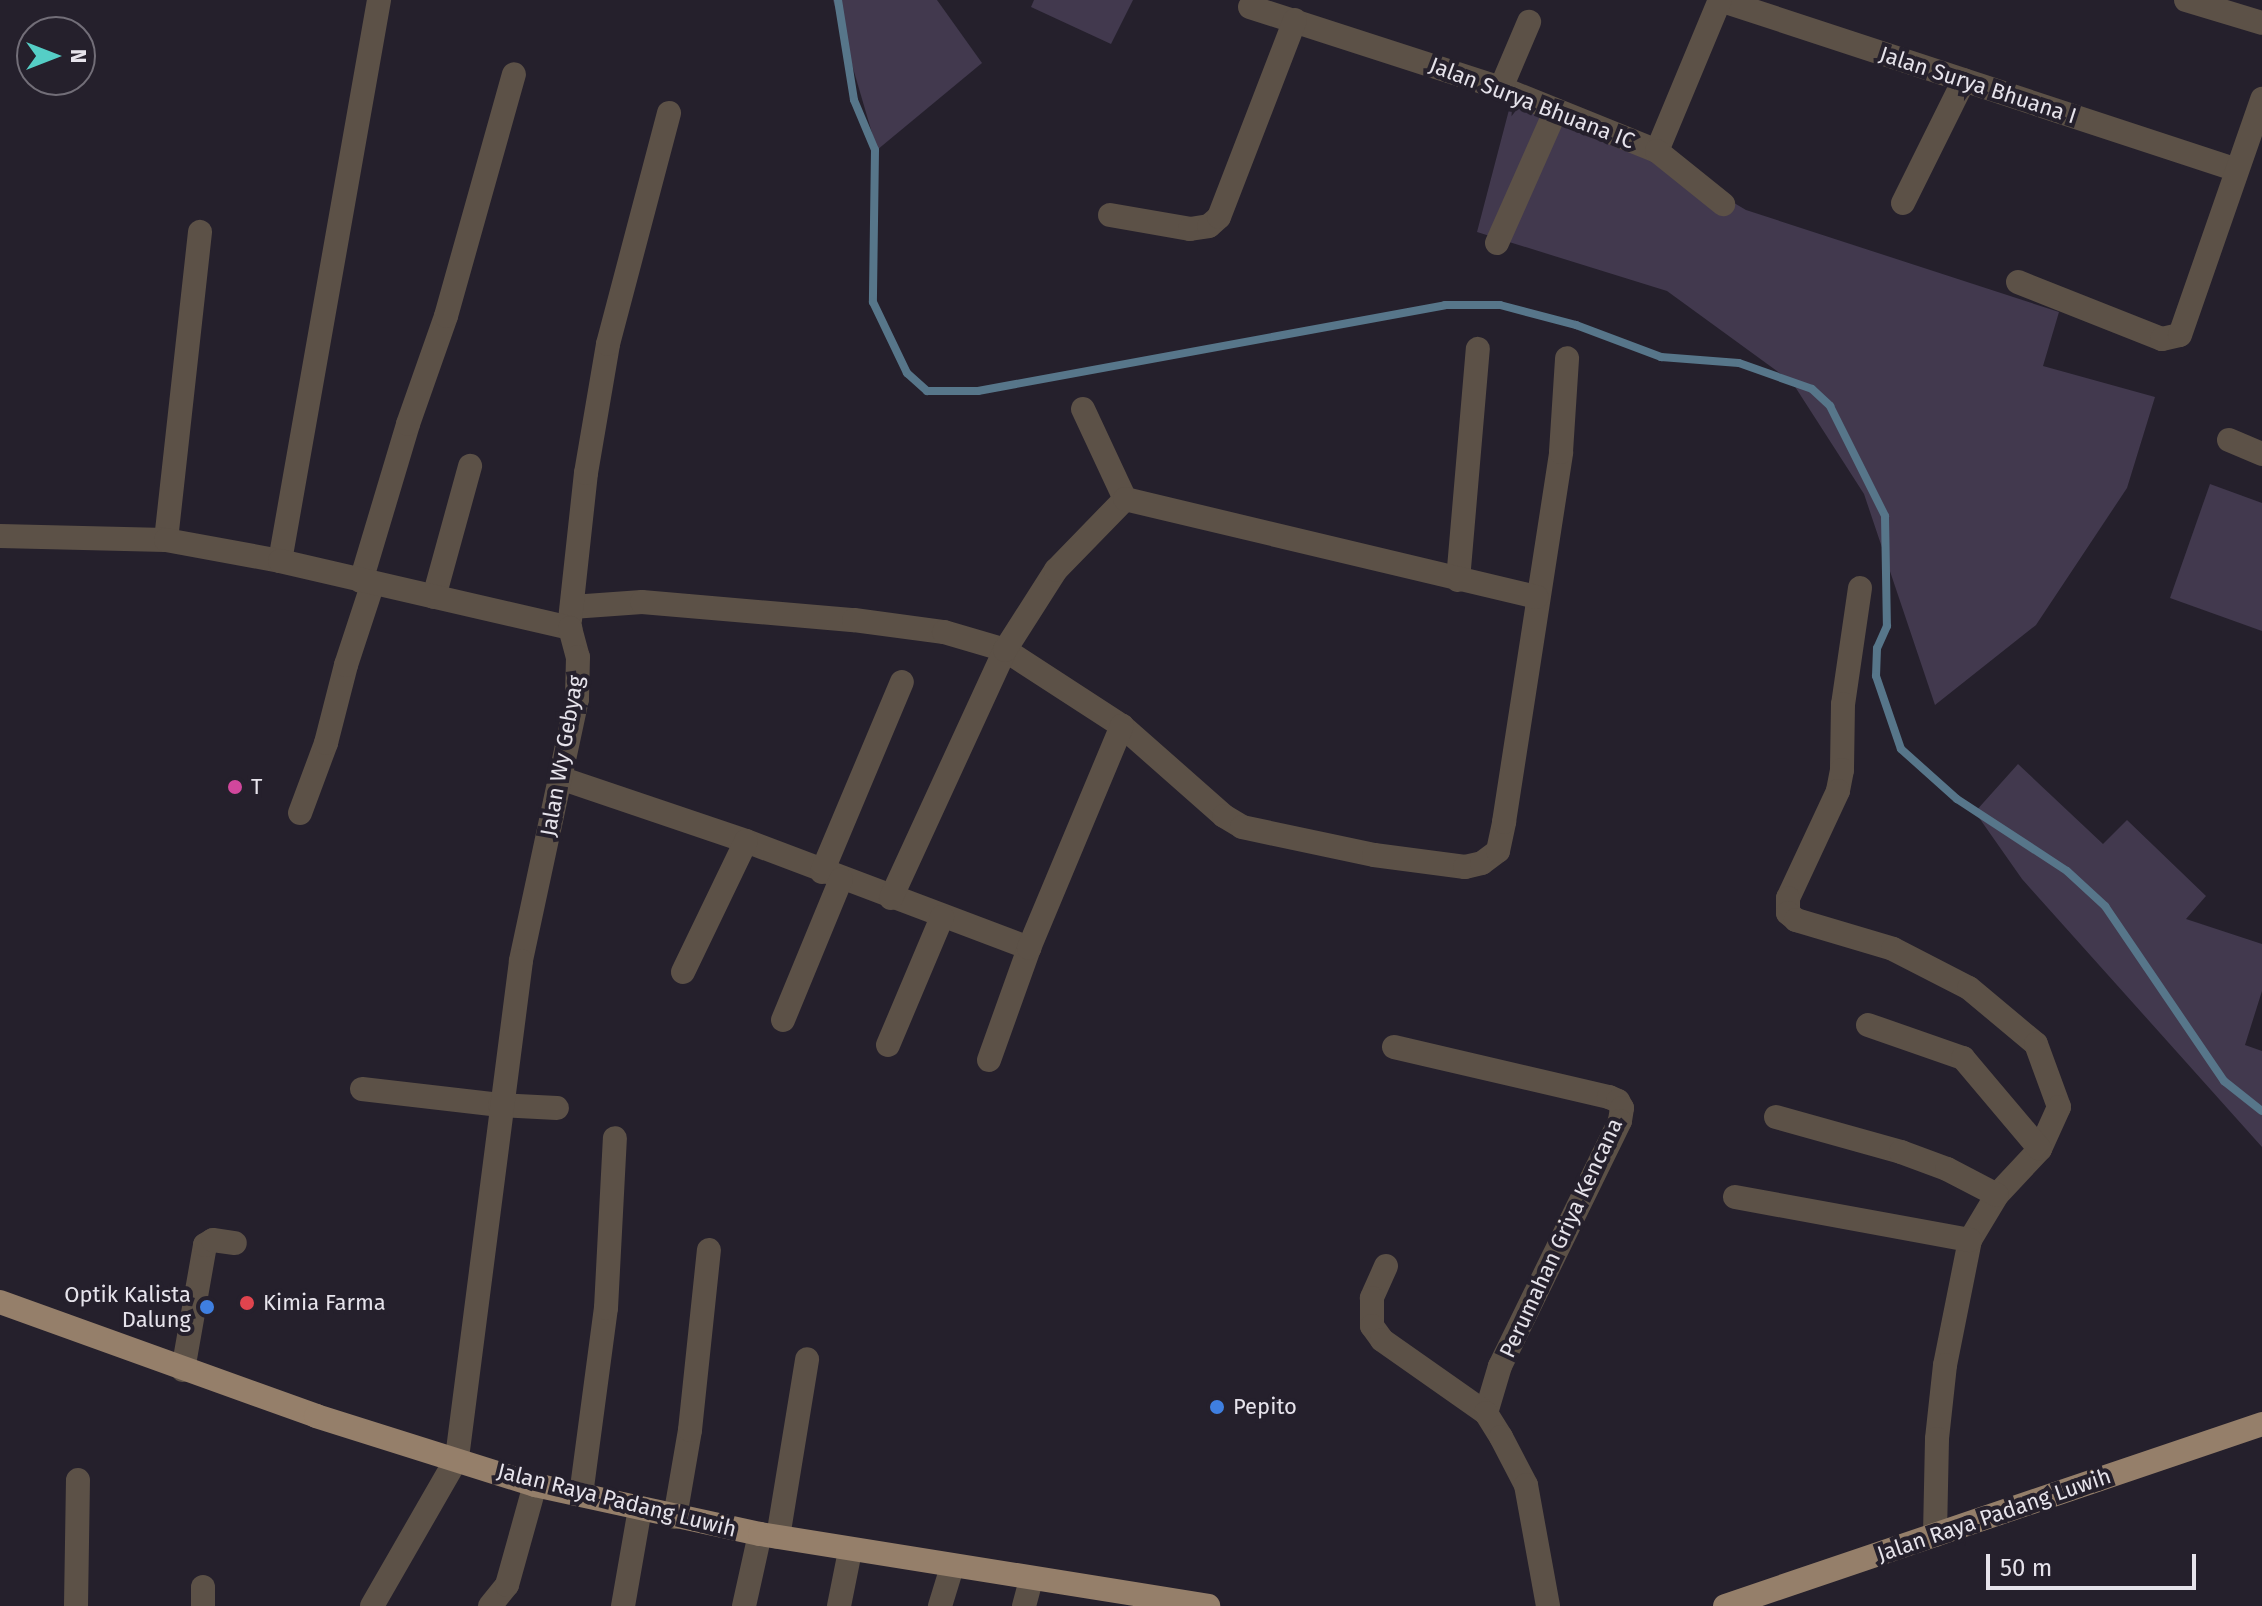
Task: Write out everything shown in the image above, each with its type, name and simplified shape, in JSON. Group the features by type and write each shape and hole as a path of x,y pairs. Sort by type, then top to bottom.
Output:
{"main road":[{"name":"Jalan Raya Padang Luwih","path":"0,1302 316,1416 535,1485 675,1517 850,1551 1208,1606"},
{"name":"Jalan Raya Padang Luwih","path":"1725,1606 2262,1424"}],"street":[{"path":"280,561 379,0"},
{"name":"Jalan Surya Bhuana I","path":"1720,0 2237,170"},
{"name":"Jalan Surya Bhuana IC","path":"1250,7 1501,88 1657,151 1720,0"},
{"path":"2186,0 2262,23"},
{"path":"1110,215 1190,229 1209,226 1219,217 1295,20"},
{"path":"1501,88 1529,22"},
{"path":"300,813 326,743 408,424 446,316 514,74"},
{"path":"1903,203 1964,80"},
{"path":"2018,282 2162,339 2176,338 2184,329 2262,99"},
{"path":"1497,243 1556,110"},
{"name":"Jalan Wy Gebyag","path":"457,1458 500,1105 521,961 578,676 571,618 586,473 608,344 669,113"},
{"path":"1657,151 1723,204"},
{"path":"166,540 200,232"},
{"path":"1458,580 1478,349"},
{"path":"0,536 166,540 280,561 549,620 642,602 854,620 944,632 1005,650 1122,726 1224,816 1242,827 1374,855 1465,867 1482,863 1498,851 1561,452 1567,358"},
{"path":"1083,409 1125,499"},
{"path":"2229,440 2262,454"},
{"path":"434,597 470,466"},
{"path":"1125,499 1537,597"},
{"path":"891,898 1005,650 1056,570 1125,499"},
{"path":"1860,588 1844,696 1838,791 1788,898 1788,913 1796,920 1893,949 1969,988 2036,1044 2059,1107 2040,1149 1997,1195 1970,1240 1945,1365 1937,1439 1935,1535"},
{"path":"783,1020 902,682"},
{"path":"989,1060 1029,948 1122,726"},
{"path":"560,778 746,841 1029,948"},
{"path":"683,972 746,841"},
{"path":"888,1045 942,917"},
{"path":"1868,1025 1963,1058 2040,1149"},
{"name":"Perumahan Griya Kencana","path":"1394,1047 1609,1097 1618,1101 1622,1108 1620,1121 1500,1366 1486,1413"},
{"path":"362,1089 500,1105 557,1108"},
{"path":"1776,1117 1901,1152 1947,1169 1997,1195"},
{"path":"581,1495 606,1308 615,1138"},
{"path":"1735,1197 1970,1240"},
{"path":"183,1370 205,1245 213,1240 235,1243"},
{"path":"675,1517 690,1430 709,1250"},
{"path":"1386,1266 1372,1298 1372,1326 1382,1340 1486,1413 1526,1485 1548,1606"},
{"path":"744,1606 769,1536 807,1359"},
{"path":"372,1606 457,1458"},
{"path":"76,1606 78,1480"},
{"path":"490,1606 507,1585 535,1485"},
{"path":"623,1606 640,1509"},
{"path":"839,1606 850,1551"},
{"path":"940,1606 952,1567"},
{"path":"1024,1606 1031,1579"}],"shaded area":[{"path":"833,0 937,0 982,63 877,150"},
{"path":"1034,0 1133,0 1111,44 1031,7"},
{"path":"1510,106 1609,129 1746,210 2059,312 2043,366 2155,397 2127,488 2036,625 1935,705 1864,494 1792,382 1667,291 1477,232"},
{"path":"2210,484 2262,503 2262,631 2170,598"},
{"path":"2018,764 2103,844 2127,820 2206,896 2186,919 2262,944 2262,991 2245,1045 2262,1051 2262,1147 2022,879 1975,812"}],"waterway":[{"path":"838,0 854,100 875,150 873,302 907,373 927,391 978,391 1445,305 1500,305 1576,325 1661,357 1739,363 1812,389 1830,406 1885,516 1887,626 1877,648 1876,676 1901,749 1957,799 2067,871 2105,906 2224,1081 2262,1111"}],"place":[{"name":"T","path":"235,787"},
{"name":"Kimia Farma","path":"247,1303"},
{"name":"Optik Kalista Dalung","path":"207,1307"},
{"name":"Pepito","path":"1217,1407"}]}
